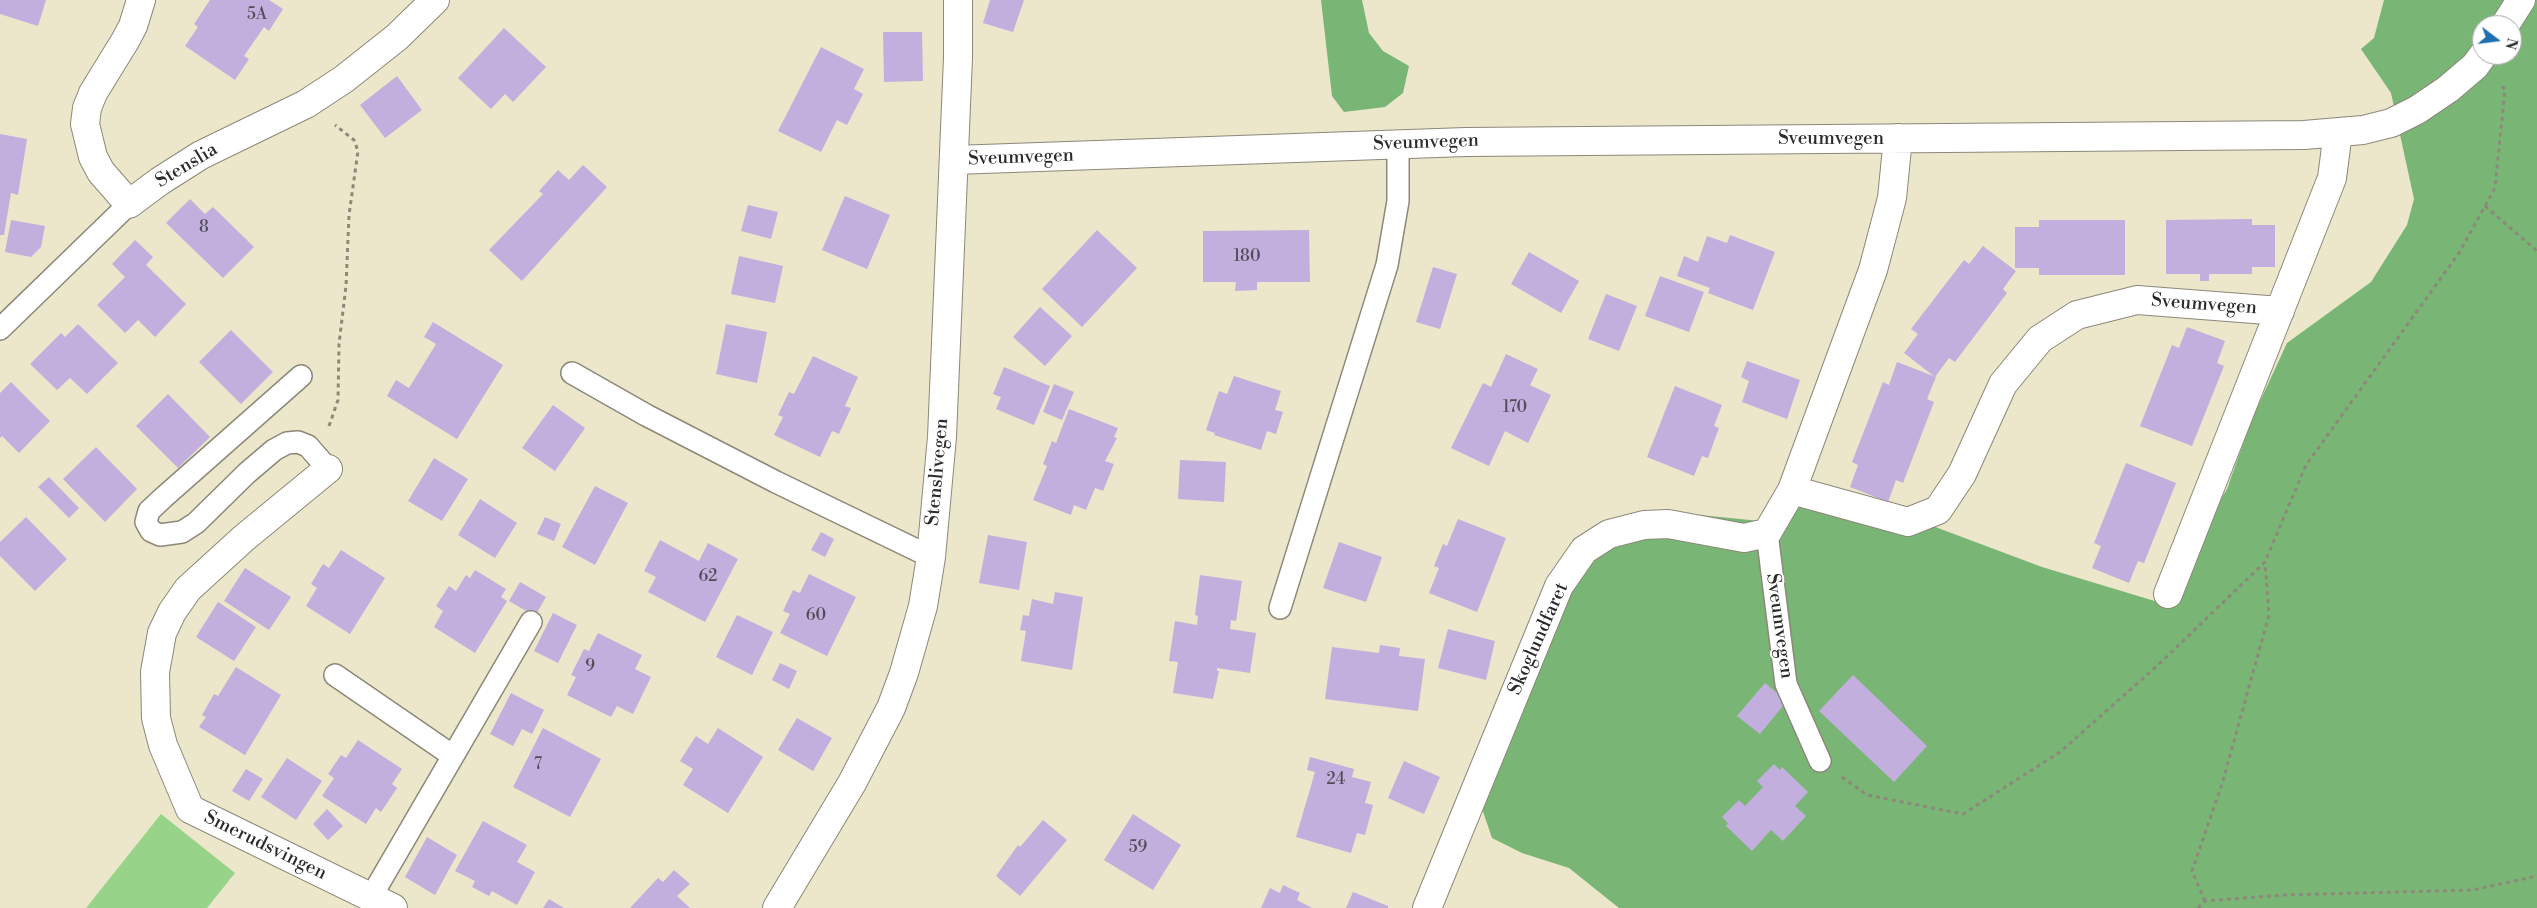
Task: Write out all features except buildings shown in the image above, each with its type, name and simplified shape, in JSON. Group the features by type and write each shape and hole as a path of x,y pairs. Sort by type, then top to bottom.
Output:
{"street":[{"path":"129,204 101,172 93,157 85,124 87,108 93,93 134,26 141,0"},
{"name":"Stenslia","path":"129,204 160,181 201,155 306,104 371,58 435,0"},
{"name":"Stenslivegen","path":"777,908 852,783 891,708 915,638 931,557 942,437 954,160 958,0"},
{"path":"2512,15 2522,0"},
{"name":"Sveumvegen","path":"954,160 1466,142 2270,136 2338,132 2391,123 2417,110 2448,89 2474,65"},
{"name":"Sveumvegen","path":"2168,594 2332,178 2338,132"},
{"name":"Sveumvegen","path":"1767,533 1792,490 1876,260 1892,198 1898,138"},
{"name":"Sveumvegen","path":"1792,490 1908,522 1938,510 1962,474 2003,384 2040,339 2077,315 2137,300 2280,311"},
{"name":"Smerudsvingen","path":"322,461 208,570 188,590 178,604 162,634 158,652 155,672 156,718 163,745 190,809 382,902"},
{"name":"Skoglundfaret","path":"1427,908 1559,586 1584,550 1609,534 1644,525 1668,524 1744,538 1767,533"}],"lane":[{"path":"1280,608 1388,265 1398,201 1398,144"},
{"path":"0,329 129,204"},
{"path":"572,373 646,415 776,482 931,557"},
{"path":"301,376 149,511 146,522 151,531 160,535 182,532 196,523 247,473 274,450 287,443 298,442 322,461"},
{"name":"Sveumvegen","path":"1767,533 1786,684 1820,761"},
{"path":"382,902 453,756 531,622"},
{"path":"335,674 453,756"}],"path":[{"path":"1820,761 1866,795 1963,814 2060,752 2157,666 2265,562 2306,465 2459,253 2495,188 2505,89 2483,65"},
{"path":"306,104 354,140 358,151 349,215 346,286 339,344 338,400 322,461"},
{"path":"2485,206 2537,252"},
{"path":"2206,901 2192,870 2222,784 2269,615 2265,562"},
{"path":"2198,908 2206,901 2284,894 2473,890 2537,876"}],"green space":[{"path":"1321,0 1362,0 1369,33 1383,51 1409,66 1403,93 1385,107 1344,112 1332,96"},
{"path":"2384,0 2537,0 2537,908 1619,908 1569,868 1522,853 1492,838 1476,791 1552,584 1660,511 1760,521 1796,488 1930,525 2042,567 2158,602 2227,489 2251,421 2287,343 2371,282 2407,225 2414,199 2391,93 2361,49 2374,38"},
{"path":"161,814 235,873 207,908 86,908"}]}
